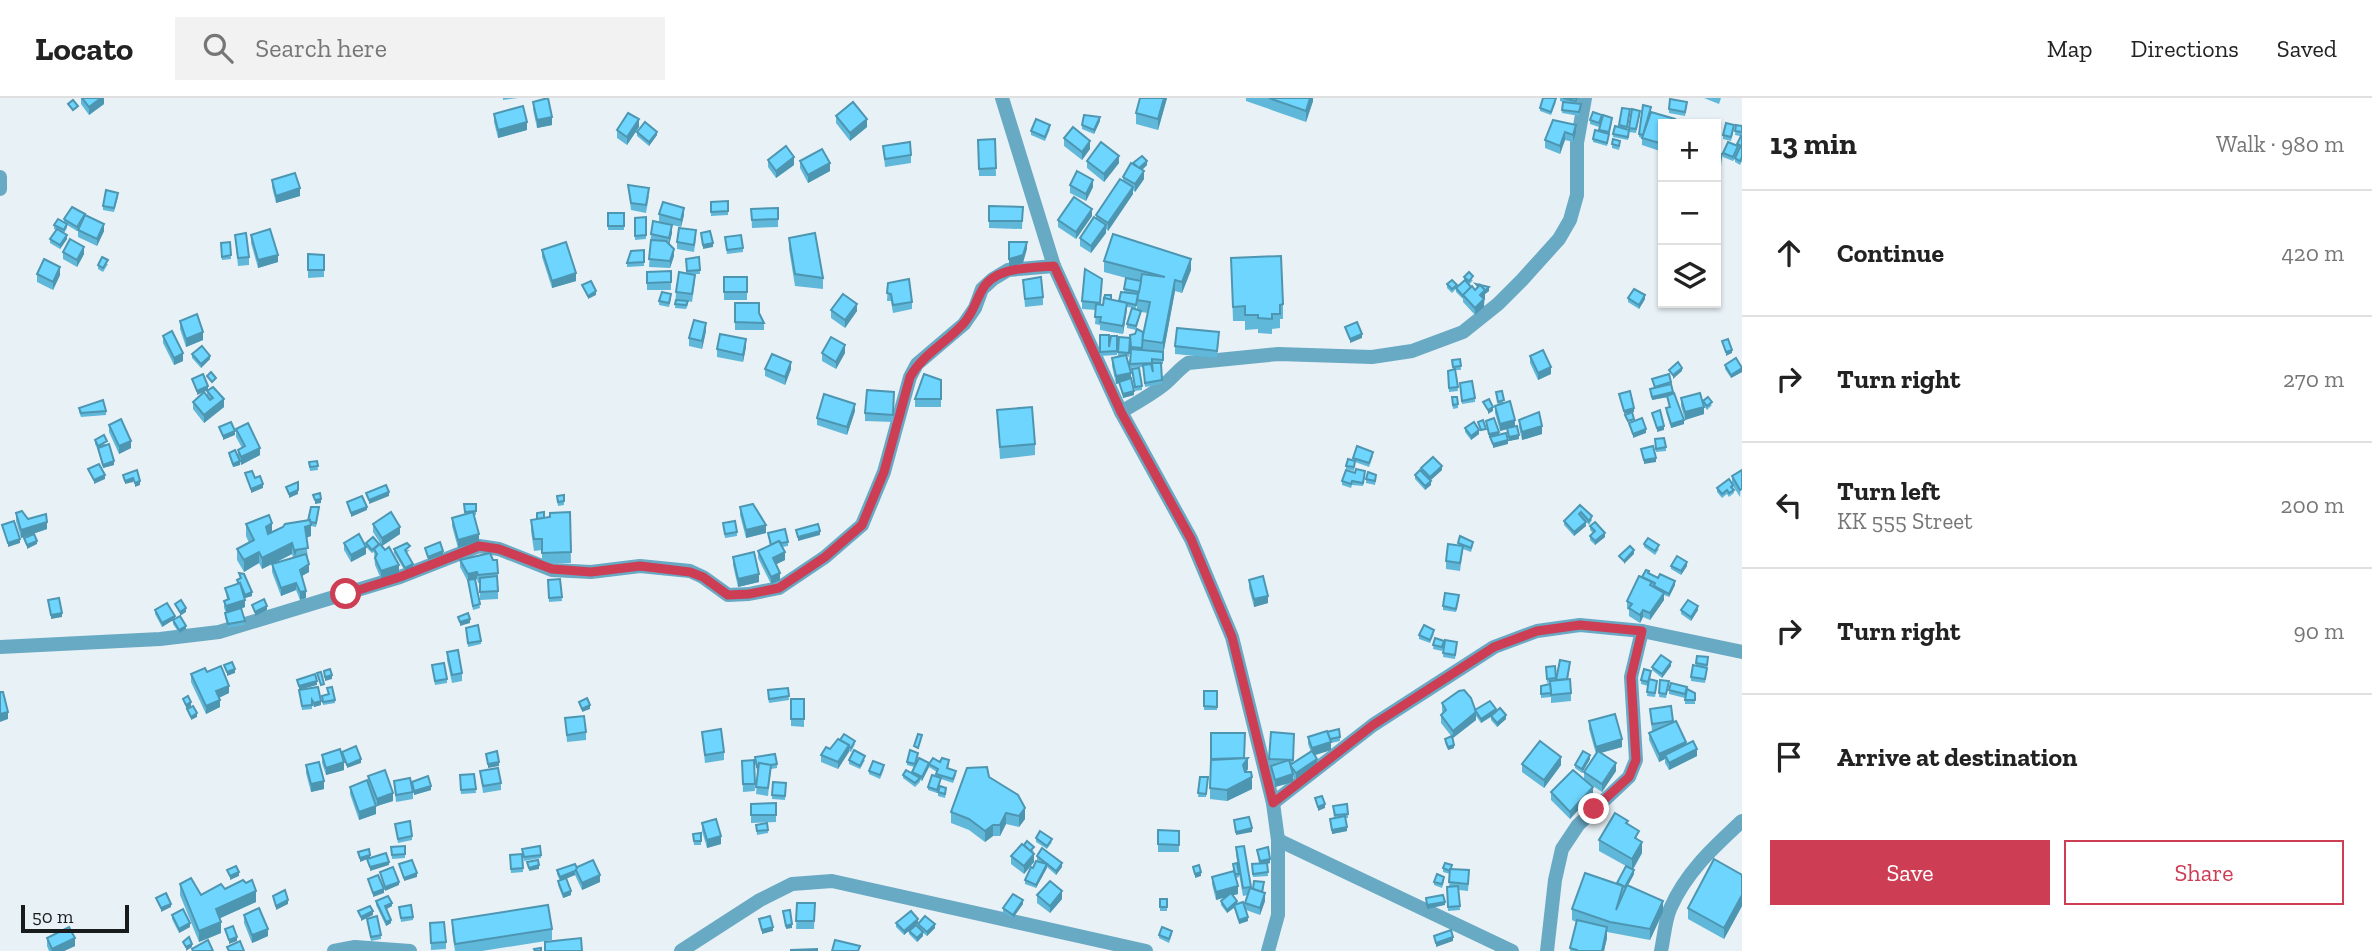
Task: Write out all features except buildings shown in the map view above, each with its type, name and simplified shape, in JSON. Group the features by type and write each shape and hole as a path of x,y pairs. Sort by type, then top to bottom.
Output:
{"street":[{"path":"1002,98 1054,266 1121,412 1191,539 1232,637 1273,803 1278,840 1278,915 1268,951"},
{"path":"1121,412 1168,382 1178,369 1188,363 1278,354 1372,357 1412,351 1463,332 1498,304 1522,280 1559,239 1570,220 1577,195 1577,143 1585,98"},
{"path":"0,177 0,189"},
{"path":"0,647 160,639 219,632 389,580 479,546 499,549 552,569 591,572 640,566 690,572 703,577 728,595 779,588 825,557 862,525 884,472 910,377 917,364 964,324 975,308 982,289 993,279 1008,270 1054,266"},
{"path":"1273,803 1373,725 1494,647 1537,631 1580,625 1642,631 1742,652"},
{"path":"1547,951 1555,880 1562,849 1578,825 1629,777 1636,760 1631,677 1642,631"},
{"path":"1661,951 1669,911 1686,880 1707,853 1742,821"},
{"path":"1278,840 1512,951"},
{"path":"681,951 760,900 792,884 832,881 1146,951"},
{"path":"334,951 355,947 410,951"}],"route":[{"path":"346,594 400,577 479,546 499,549 552,569 591,572 640,566 690,572 703,577 728,595 779,588 825,557 862,525 884,472 910,377 917,364 964,324 975,308 982,289 993,279 1008,270 1054,266 1121,412 1191,539 1232,637 1273,803 1373,725 1494,647 1537,631 1580,625 1642,631 1631,677 1636,760 1629,777 1594,809"}]}
